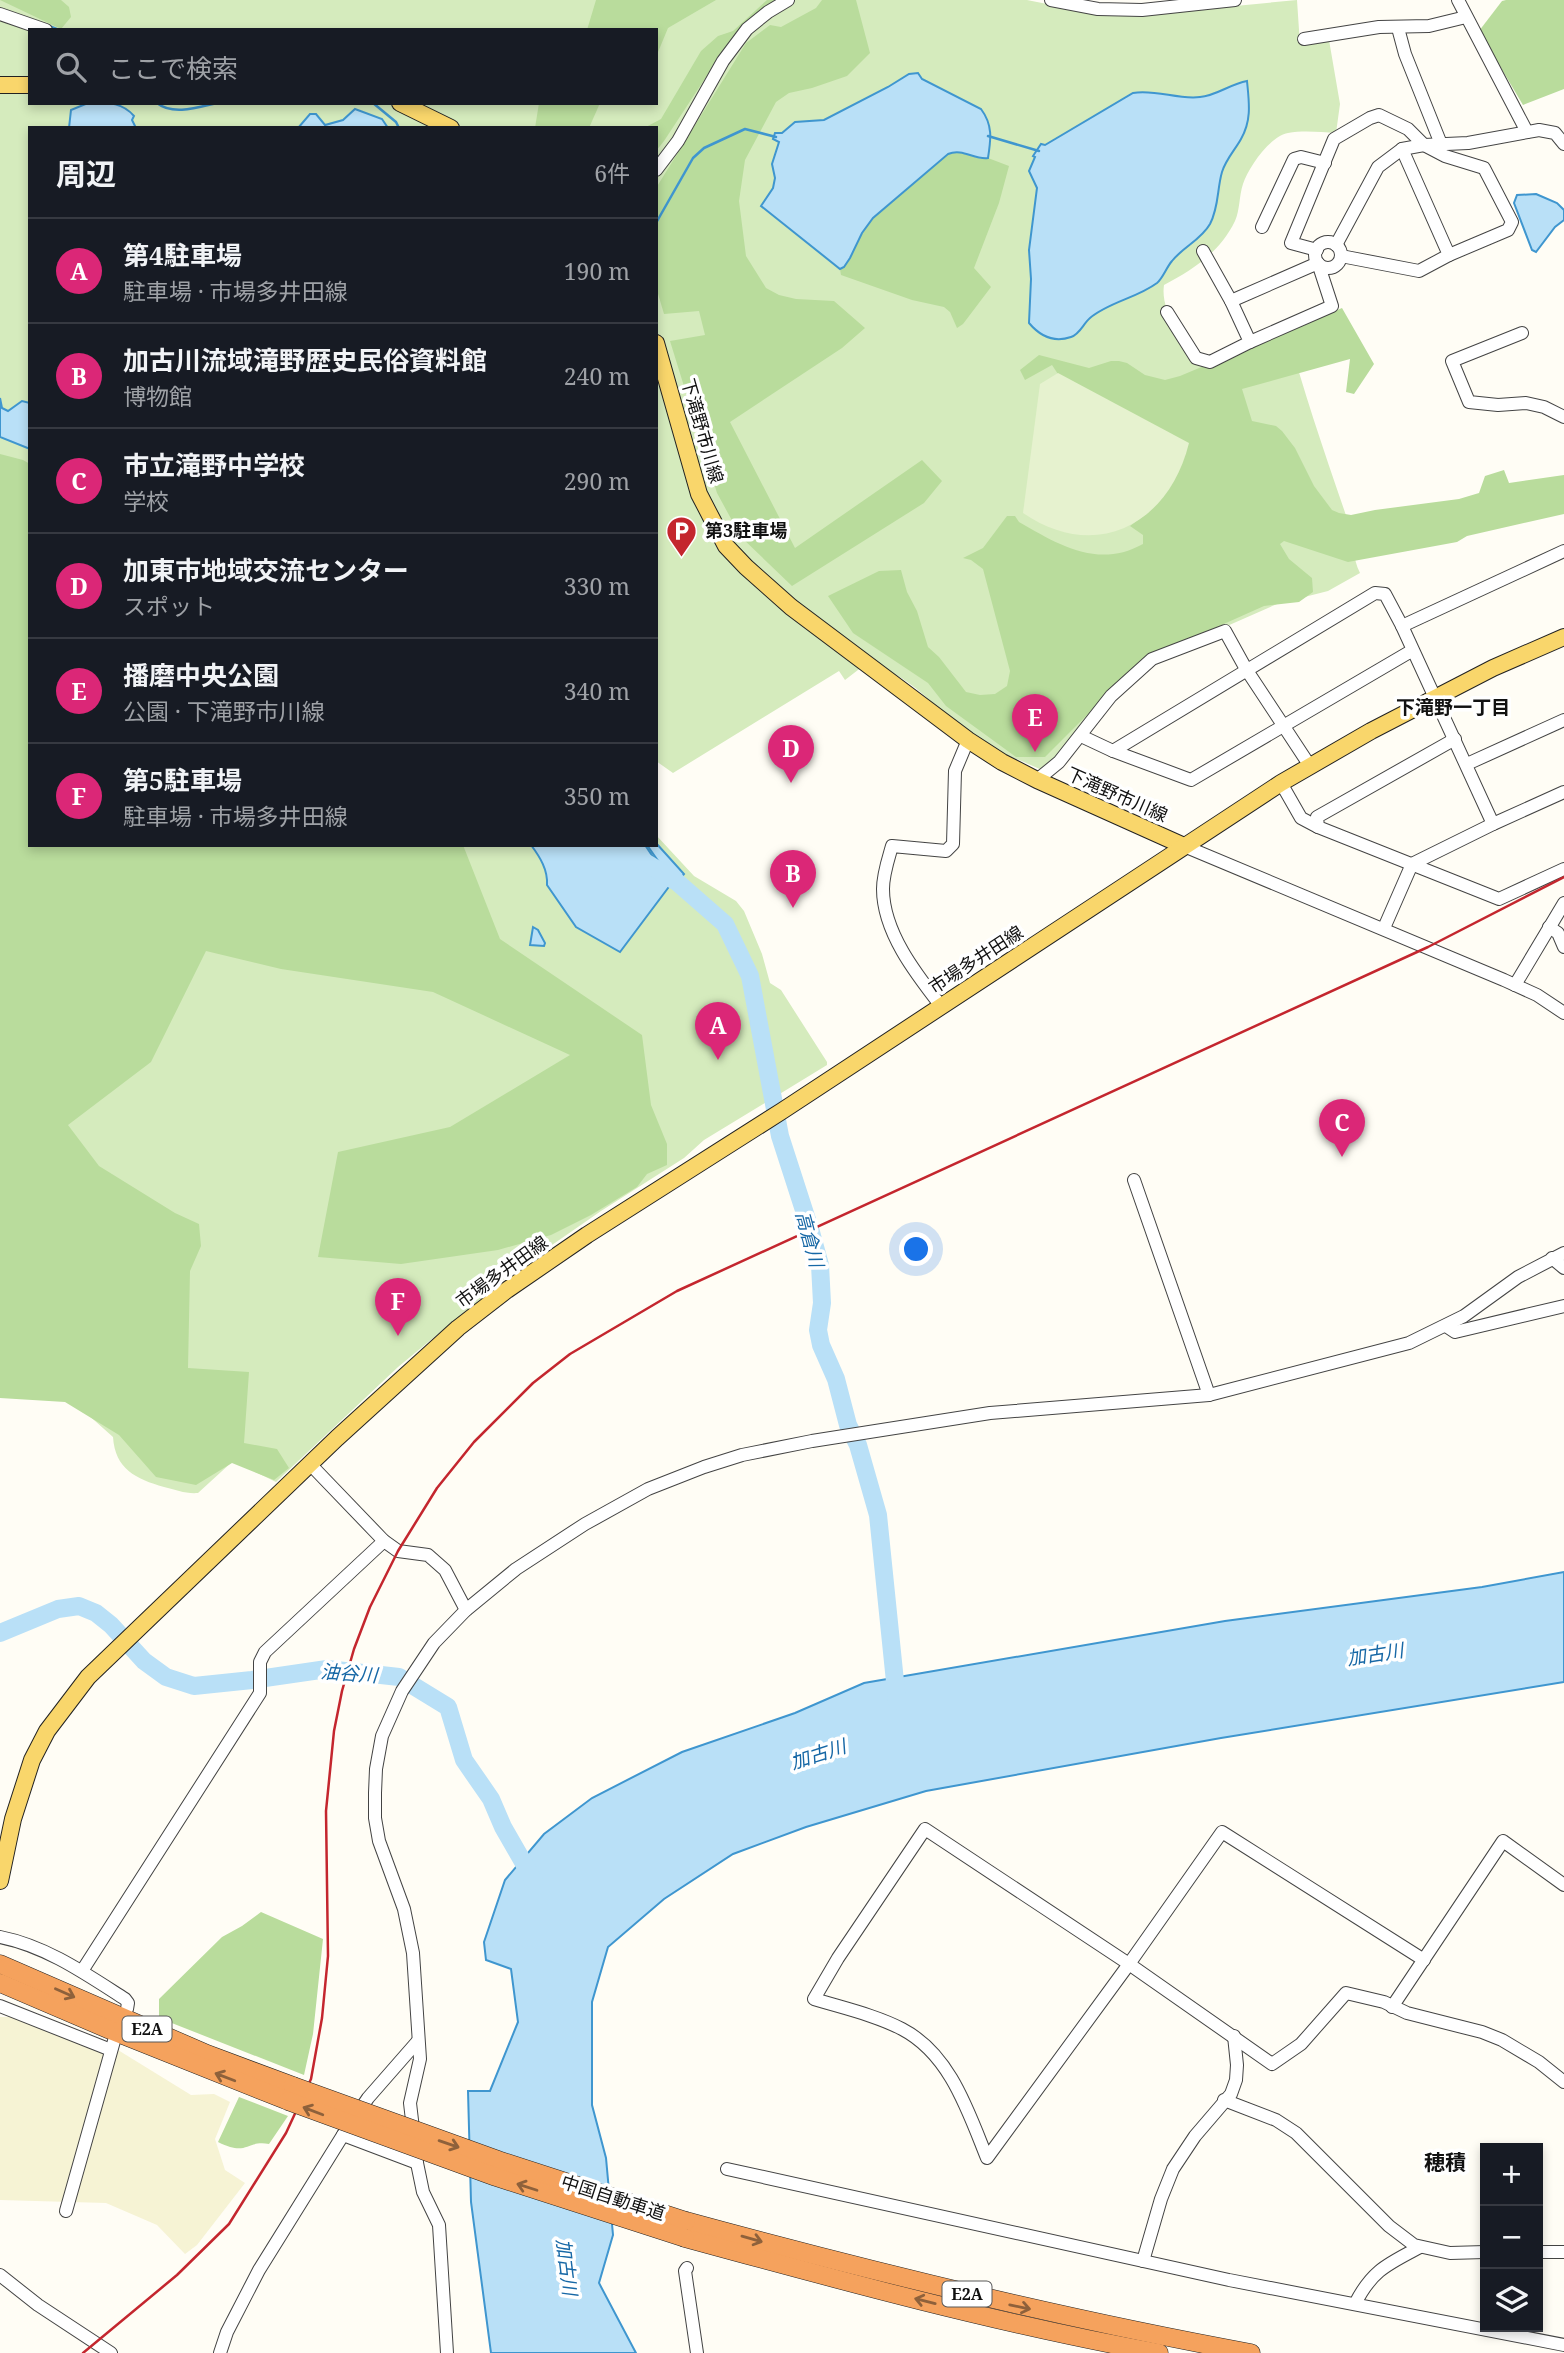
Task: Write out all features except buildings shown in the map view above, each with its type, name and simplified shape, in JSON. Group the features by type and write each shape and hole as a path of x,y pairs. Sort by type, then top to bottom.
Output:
{"highway":[{"name":"中国自動車道","path":"1,1971 207,2054 291,2094 498,2161 832,2278 993,2318 1159,2353"},
{"name":"中国自動車道","path":"686,2229 997,2302 1251,2353"}],"main road":[{"path":"0,85 28,85"},
{"path":"404,105 447,126"},
{"name":"下滝野市川線","path":"658,350 699,494 726,546 746,567 791,607 968,740 1037,780 1184,846"},
{"path":"1184,846 1281,783 1371,730 1493,668 1564,637"},
{"name":"市場多井田線","path":"0,1881 16,1810 32,1760 47,1731 88,1677 310,1464 458,1328 507,1290 587,1235 782,1111 1184,846"}],"street":[{"path":"658,167 678,141 723,61 747,29 788,0"},
{"path":"1051,0 1098,9 1142,10 1235,0"},
{"path":"1458,0 1527,132"},
{"path":"0,14 40,28"},
{"path":"1304,39 1379,27 1429,26 1466,17"},
{"path":"1398,28 1405,54 1441,144"},
{"path":"1231,300 1317,256 1325,243 1338,251 1419,271 1508,230 1512,222 1484,168 1445,156 1424,145 1408,129 1379,115 1370,118 1334,139 1291,243 1317,256 1327,268 1340,261 1338,251 1378,167 1402,149 1424,145 1468,143 1539,130 1555,133 1564,144"},
{"path":"1402,149 1449,255"},
{"path":"1262,227 1294,159 1301,157 1325,163"},
{"path":"1203,251 1231,300 1250,342"},
{"path":"1167,312 1196,358 1210,362 1332,306 1317,256"},
{"path":"1522,333 1452,361 1469,401 1498,405 1526,403 1544,407 1564,417"},
{"path":"1402,626 1564,551"},
{"path":"1113,751 1375,593 1384,594 1402,626 1493,824"},
{"path":"1037,780 1059,762 1111,696 1152,659 1225,631 1246,669 1310,766"},
{"path":"1081,736 1191,780 1413,650"},
{"path":"1467,764 1564,720"},
{"path":"1318,827 1317,817 1455,739"},
{"path":"941,1006 921,981 900,947 890,922 883,891 892,846 946,850 953,844 955,771 968,740"},
{"path":"1281,783 1300,818 1499,899 1564,869"},
{"path":"1384,928 1412,864 1564,792"},
{"path":"1184,846 1515,985 1537,995 1564,1013"},
{"path":"1515,985 1564,903"},
{"path":"1549,928 1558,933 1564,947"},
{"path":"1134,1180 1209,1395"},
{"path":"447,2353 439,2225 423,2192 410,2102 420,2059 412,1953 404,1909 379,1841 375,1818 376,1769 383,1736 410,1676 433,1643 466,1610 516,1569 585,1524 648,1489 729,1459 813,1441 990,1413 1209,1395 1409,1343 1446,1326 1518,1276 1558,1255 1564,1268"},
{"path":"1446,1326 1455,1332 1564,1306"},
{"path":"310,1464 384,1541 398,1551 428,1555 445,1570 466,1610"},
{"path":"82,1971 260,1693 260,1662 265,1652 384,1541"},
{"path":"1424,1960 1222,1832 1129,1964 987,2158 953,2080 937,2057 921,2041 902,2029 814,1999 838,1958 925,1829 1129,1964 1272,2064 1301,2044 1346,1993 1384,2002 1407,2013 1482,2032 1502,2040 1539,2062 1564,2082"},
{"path":"1392,2007 1503,1841 1564,1885"},
{"path":"0,1937 23,1942 82,1971 125,1999 128,2003 127,2009"},
{"path":"0,2006 112,2045 66,2211"},
{"path":"1143,2261 1161,2199 1173,2169 1195,2136 1231,2094 1237,2065 1234,2036"},
{"path":"220,2353 227,2332 260,2270 343,2134 368,2098 417,2042"},
{"path":"1224,2100 1276,2120 1296,2133 1389,2226 1420,2247 1450,2253 1480,2252"},
{"path":"343,2134 417,2163"},
{"path":"727,2169 1229,2280 1564,2345"},
{"path":"1355,2304 1370,2278 1420,2247"},
{"path":"1543,2252 1564,2252"},
{"path":"687,2269 685,2271 697,2353"},
{"path":"0,2275 38,2305 111,2353"}],"shaded area":[{"path":"0,2017 16,2017 114,2057 118,2050 191,2095 214,2094 230,2102 215,2139 225,2170 245,2183 197,2245 185,2254 157,2225 106,2203 0,2200"}],"green space":[{"path":"0,0 1027,0 1141,15 1297,0 1300,45 1329,40 1340,104 1336,133 1288,133 1267,146 1246,177 1237,217 1229,232 1205,259 1164,285 1165,305 1196,359 1210,362 1286,326 1350,527 1360,573 1328,591 1277,604 1152,659 1081,736 1042,770 983,743 902,678 867,663 845,680 839,671 673,773 658,762 658,126 28,126 28,847 658,847 658,837 694,876 736,901 744,911 762,954 770,983 781,990 827,1062 827,1065 704,1140 684,1158 513,1272 398,1367 276,1482 233,1461 198,1493 154,1484 129,1471 118,1457 113,1437 85,1412 53,1391 0,1386"},
{"path":"0,0 61,0 69,7 71,17 59,28"},
{"path":"596,0 716,0 668,28 658,52 658,28 588,28"},
{"path":"767,0 775,0 727,45 658,148 658,126 648,126 661,119 701,51 718,36 733,31"},
{"path":"822,0 856,0 870,53 847,76 789,93 776,102 745,160 739,201 746,256 766,288 796,299 834,301 865,328 842,348 730,422 795,548 922,460 942,481 924,503 792,586 741,537 717,493 670,341 705,335 699,311 664,314 658,294 658,185 746,43 770,25 781,27 816,8"},
{"path":"1564,0 1564,89 1523,105 1479,31 1502,1"},
{"path":"539,105 599,105 590,126 535,126"},
{"path":"955,151 1009,166 999,203 974,268 991,287 957,328 950,312 944,307 912,300 841,275 840,269 850,258 873,218 948,154"},
{"path":"1342,308 1374,364 1354,394 1346,392 1350,359 1242,389 1252,421 1276,426 1282,431 1295,448 1314,486 1332,510 1351,515 1459,499 1479,493 1485,476 1504,470 1509,483 1564,475 1564,514 1467,536 1457,542 1348,562 1284,541 1280,544 1289,559 1312,578 1313,592 1299,602 1264,606 1141,661 1045,757 1016,757 946,706 928,683 853,633 828,596 879,571 901,570 928,647 966,692 995,694 1007,686 1010,671 983,569 971,560 963,558 983,548 1007,516 1015,516 1019,522 1034,531 1079,551 1110,554 1126,551 1143,544 1143,535 1130,526 1149,512 1052,365 1025,380 1020,370 1039,355 1089,368 1119,361 1145,375 1165,380"},
{"path":"1058,373 1189,443 1179,471 1165,495 1147,514 1126,527 1102,534 1077,535 1050,528 1023,513 1040,384"},
{"path":"0,454 28,463 28,847 464,847 500,939 642,1035 651,1105 667,1144 667,1165 647,1174 637,1187 591,1215 551,1235 498,1250 401,1264 318,1257 338,1152 450,1127 570,1055 433,992 281,969 206,951 151,1062 68,1125 99,1166 175,1213 199,1224 201,1246 190,1271 188,1368 249,1372 244,1443 277,1449 289,1468 274,1480 232,1463 196,1485 156,1477 119,1435 65,1402 0,1398"},
{"path":"261,1912 323,1939 313,2034 304,2075 159,2018 159,1999 222,1937"},
{"path":"239,2097 288,2116 269,2144 235,2148 218,2142"}],"water":[{"path":"918,73 922,79 981,109 988,121 990,132 988,158 959,152 948,154 873,218 850,258 840,269 761,206 773,188 775,178 772,164 779,142 773,139 775,133 782,133 795,122 824,120 909,74"},
{"path":"1247,81 1247,125 1224,167 1215,211 1206,230 1176,256 1157,283 1098,313 1074,336 1053,339 1038,332 1029,323 1029,250 1037,188 1029,171 1035,157 1033,156 1041,144 1045,145 1133,93 1200,97"},
{"path":"83,105 116,105 134,116 132,120 135,126 69,126 71,110"},
{"path":"355,109 382,119 387,126 300,126 310,114 316,114 325,125 343,120"},
{"path":"1536,194 1557,203 1564,210 1564,220 1555,227 1536,252 1532,250 1514,203 1517,195"},
{"path":"0,398 2,408 8,411 22,401 28,402 28,448 0,437"},
{"path":"658,845 684,874 675,885 648,847"},
{"path":"532,847 646,847 671,884 620,952 576,927 547,885 543,864"},
{"path":"533,927 538,930 544,946 530,945"},
{"name":"加古川","path":"1564,1572 1564,1682 1221,1738 926,1791 806,1827 733,1854 664,1899 608,1947 592,2002 592,2105 606,2158 613,2235 599,2283 636,2353 491,2353 471,2202 468,2091 490,2091 518,2022 511,1969 486,1960 484,1942 505,1880 544,1834 592,1798 682,1752 795,1713 864,1683 1225,1621 1482,1587"}],"waterway":[{"path":"49,26 54,28"},
{"path":"160,105 178,110 208,105"},
{"path":"375,105 398,126"},
{"path":"658,219 693,158 704,148 745,129 776,137"},
{"path":"988,136 1039,151"},
{"name":"高倉川","path":"620,847 677,882 725,924 750,976 780,1136 820,1265 822,1303 818,1330 821,1345 836,1379 848,1425 858,1445 878,1515 897,1701"},
{"name":"油谷川","path":"0,1633 58,1609 79,1606 96,1613 111,1625 144,1661 166,1677 194,1686 327,1669 399,1677 448,1707 464,1760 491,1799 503,1827 534,1881"}],"railway":[{"path":"83,2353 177,2275 229,2224 286,2133 311,2079 322,2018 328,1956 326,1811 334,1731 354,1649 370,1607 398,1551 437,1488 474,1442 533,1383 570,1354 677,1291 1428,947 1564,877"}],"place":[{"name":"第3駐車場","path":"682,558"},
{"name":"播磨中央公園","path":"1035,752"},
{"name":"加東市地域交流センター","path":"791,783"},
{"name":"加古川流域滝野歴史民俗資料館","path":"793,908"},
{"name":"第4駐車場","path":"718,1060"},
{"name":"市立滝野中学校","path":"1342,1157"},
{"name":"第5駐車場","path":"398,1336"}],"district":[{"name":"下滝野一丁目","path":"1453,707"},
{"name":"穂積","path":"1445,2163"}]}
